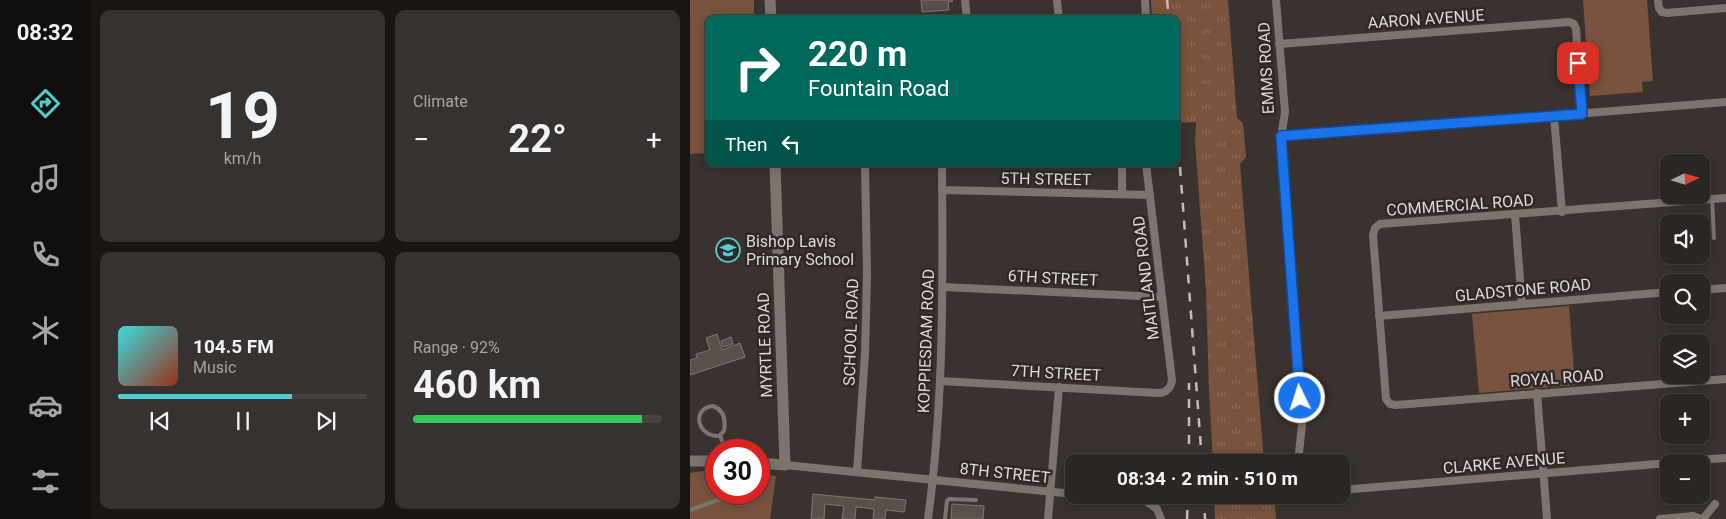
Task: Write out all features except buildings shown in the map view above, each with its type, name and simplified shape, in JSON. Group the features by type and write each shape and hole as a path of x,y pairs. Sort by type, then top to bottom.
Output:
{"street":[{"path":"770,0 771,15"},
{"path":"966,0 967,15"},
{"path":"1057,0 1059,15"},
{"path":"1145,0 1146,15"},
{"name":"EMMS ROAD","path":"1276,0 1284,112 1281,136 1302,425 1299,454"},
{"path":"1658,0 1659,8 1662,12 1667,13 1726,8"},
{"name":"AARON AVENUE","path":"1279,44 1569,22 1574,24 1576,29 1582,114"},
{"path":"1281,136 1726,102"},
{"path":"1554,116 1562,212"},
{"name":"MYRTLE ROAD","path":"776,167 785,464"},
{"name":"SCHOOL ROAD","path":"857,472 868,274 865,167"},
{"name":"KOPPIESDAM ROAD","path":"928,519 933,480 940,381 943,287 942,167"},
{"path":"1122,167 1122,194"},
{"name":"MAITLAND ROAD","path":"1146,167 1172,380 1169,389"},
{"name":"5TH STREET","path":"942,190 1150,195"},
{"name":"COMMERCIAL ROAD","path":"1390,404 1386,399 1373,235 1375,228 1380,224 1515,216 1726,198"},
{"path":"1515,216 1522,304"},
{"name":"6TH STREET","path":"943,287 1162,297"},
{"path":"1710,289 1726,288"},
{"name":"GLADSTONE ROAD","path":"1379,316 1660,293"},
{"name":"ROYAL ROAD","path":"1390,404 1726,379"},
{"name":"7TH STREET","path":"940,381 1161,393 1169,389"},
{"path":"1048,519 1058,387"},
{"path":"1537,393 1547,519"},
{"name":"CLARKE AVENUE","path":"1710,459 1726,458"},
{"path":"690,461 705,461"},
{"path":"770,463 785,464"},
{"name":"8TH STREET","path":"785,464 1065,493"},
{"name":"CLARKE AVENUE","path":"1350,489 1660,464"},
{"path":"1149,504 1153,506 1161,519"},
{"path":"1660,519 1693,516 1702,519 1715,504"}],"lane":[{"path":"1712,199 1714,238"},
{"path":"713,406 718,408 724,418 725,428 720,435 709,435 701,428 700,414 707,407 713,406"},
{"path":"720,435 721,439"},
{"path":"944,519 949,498 976,500"},
{"path":"690,510 707,504"}],"green space":[{"path":"690,0 754,0 754,15 705,15 705,153 690,154"},
{"path":"1151,0 1228,0 1237,118 1243,123 1246,157 1240,164 1263,454 1213,454 1206,290 1195,141 1196,122 1180,123 1180,15 1152,15"},
{"path":"1583,0 1647,0 1653,81 1642,82 1643,92 1590,96"},
{"path":"1569,306 1575,385 1479,393 1472,314"},
{"path":"705,471 705,504 770,504 770,475 776,476 770,519 690,519 690,473"},
{"path":"1214,504 1275,504 1276,519 1215,519"}],"railway":[{"path":"1167,0 1169,15"},
{"path":"1180,167 1201,454"},
{"path":"1189,383 1189,454"},
{"path":"1187,519 1188,504"},
{"path":"1204,504 1205,519"}],"place":[{"name":"Bishop Lavis Primary School","path":"728,250"}],"route":[{"path":"1300,398 1280,144 1281,136 1582,114 1578,63"}]}
